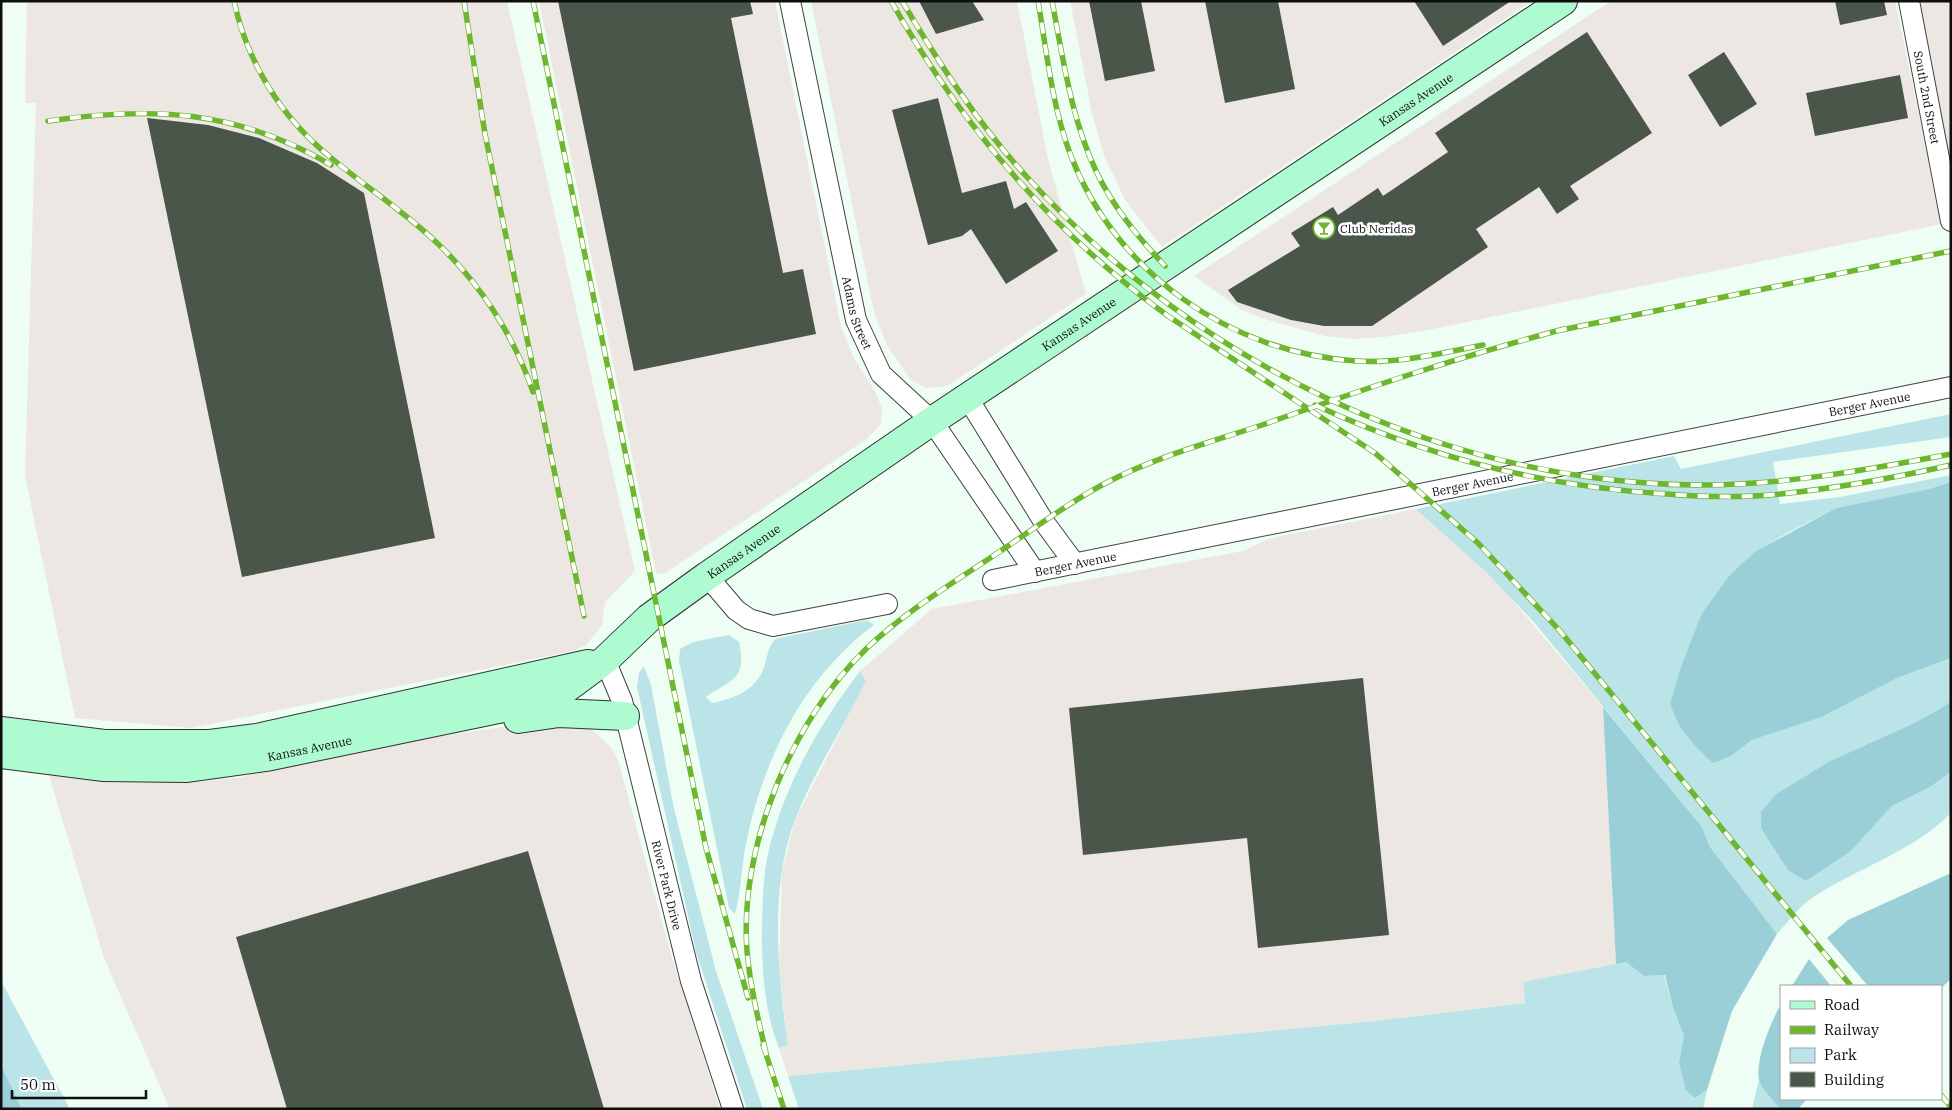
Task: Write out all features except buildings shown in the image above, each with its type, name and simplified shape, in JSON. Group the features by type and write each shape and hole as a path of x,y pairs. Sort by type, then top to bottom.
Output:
{"main road":[{"name":"Kansas Avenue","path":"1,731 104,744 200,744 345,729 395,729 503,708 560,693 605,660 649,618 707,576 932,421 1563,1"},
{"name":"Kansas Avenue","path":"1,754 104,767 188,768 266,757 345,729 605,660"},
{"path":"395,729 471,725 559,713 625,716"}],"street":[{"name":"Adams Street","path":"790,1 856,320 881,374 932,421 1035,572"},
{"name":"South 2nd Street","path":"1909,1 1951,221"},
{"name":"Berger Avenue","path":"993,580 1951,387"},
{"path":"968,397 1044,522 1075,564"},
{"path":"707,576 736,610 749,619 773,626 887,604"},
{"name":"River Park Drive","path":"605,660 622,701 691,981 733,1109"}],"shaded area":[{"path":"27,1 507,1 635,571 605,602 602,625 586,645 573,651 191,728 75,718 25,476 36,103 25,103"},
{"path":"539,1 775,1 841,327 855,360 876,393 882,409 881,424 867,439 664,574 656,573"},
{"path":"811,1 1017,1 1048,159 1086,294 947,386 926,388 910,379 888,347 874,313"},
{"path":"1070,1 1532,1 1162,247 1125,200 1103,153 1092,113"},
{"path":"1611,1 1895,1 1942,224 1428,330 1384,337 1353,339 1325,336 1264,319 1240,309 1194,276"},
{"path":"1919,1 1951,1 1951,166"},
{"path":"1951,482 1951,658 1897,678 1822,717 1752,740 1731,756 1713,763 1695,746 1679,725 1670,704 1681,667 1701,615 1729,576 1756,551 1836,508 1929,489"},
{"path":"1416,509 1459,546 1503,589 1603,707 1616,964 1523,982 1525,1003 1375,1021 788,1076 779,1048 788,1045 779,968 782,872 795,820 866,681 860,671 932,609 1243,551 1271,538"},
{"path":"1951,701 1951,772 1930,787 1892,806 1850,852 1806,881 1788,870 1761,828 1761,812 1776,794 1830,761 1910,725"},
{"path":"1603,707 1702,827 1710,847 1777,934 1732,1011 1707,1090 1695,1098 1686,1090 1679,1062 1684,1036 1673,1008 1665,975 1644,976 1626,962 1616,964"},
{"path":"549,720 588,726 610,746 618,760 672,958 720,1109 170,1109 104,958 47,769 136,781 186,783 243,777 383,745"},
{"path":"1951,873 1951,979 1942,987 1942,985 1867,985 1827,938 1848,920"},
{"path":"1809,959 1830,985 1793,985"},
{"path":"1780,1006 1780,1100 1806,1100 1798,1109 1780,1109 1765,1091 1759,1080 1759,1062"},
{"path":"1,1065 22,1109 1,1109"}],"green space":[{"path":"1951,414 1951,437 1773,462 1780,504 1840,497 1951,475 1951,482 1929,489 1836,508 1756,551 1701,615 1692,639 1731,756 1752,740 1822,717 1897,678 1951,658 1951,701 1910,725 1830,761 1776,794 1761,827 1806,881 1850,852 1892,806 1930,787 1951,772 1951,813 1920,839 1829,887 1812,898 1798,910 1777,934 1710,847 1702,827 1533,621 1486,572 1416,509 1674,456 1681,469"},
{"path":"867,620 874,625 849,645 827,668 791,720 776,749 764,778 745,848 735,914 729,908 679,661 680,649 693,642 729,635 739,642 741,664 739,671 736,677 706,697 712,703 736,696 756,682 761,675 769,649 775,639"},
{"path":"644,666 651,685 674,809 716,971 763,1109 747,1109 696,952 637,687 639,673"},
{"path":"860,671 866,681 811,784 795,820 787,846 779,902 778,931 781,989 788,1045 779,1048 768,1011 762,960 763,898 769,849 776,824 794,777 831,712"},
{"path":"1626,962 1644,976 1664,975 1673,1008 1684,1036 1679,1062 1695,1098 1707,1090 1703,1109 799,1109 788,1076 1375,1021 1525,1003 1523,982"},
{"path":"1,981 70,1109 22,1109 1,1065"},
{"path":"1759,1080 1780,1109 1752,1109"}],"railway":[{"path":"234,1 240,24 257,67 281,106 312,141 435,241 466,274 493,310 505,330 516,350 533,392"},
{"path":"464,1 485,134 584,616"},
{"path":"533,1 706,848 748,998"},
{"path":"891,1 918,47 979,133 1012,173 1086,249 1168,316 1375,453 1478,543 1560,631 1850,985"},
{"path":"902,1 945,70 992,136 1027,177 1094,243 1167,303 1246,355 1329,399 1416,435 1506,461 1599,478 1693,485 1758,483 1823,476 1951,454"},
{"path":"1038,1 1051,80 1064,137 1091,198 1117,236 1148,270 1184,299 1223,323 1265,342 1310,355 1372,362 1420,357 1483,345"},
{"path":"1052,1 1069,88 1087,151 1118,209 1165,266"},
{"path":"48,121 123,114 159,114 194,117 228,123 262,133 296,147 331,165"},
{"path":"1556,331 1951,251"},
{"path":"766,1053 752,989 747,951 747,911 752,869 762,828 776,787 794,748 815,711 840,677 881,635 942,590 1073,502 1121,475 1180,452 1374,386 1487,350 1564,329"},
{"path":"1315,405 1400,440 1486,466 1575,484 1621,490 1709,496 1738,497 1766,495 1845,486 1951,465"},
{"path":"763,1045 784,1109"},
{"path":"1942,1096 1951,1107"}],"place":[{"name":"Club Neridas","path":"1324,228"}]}
